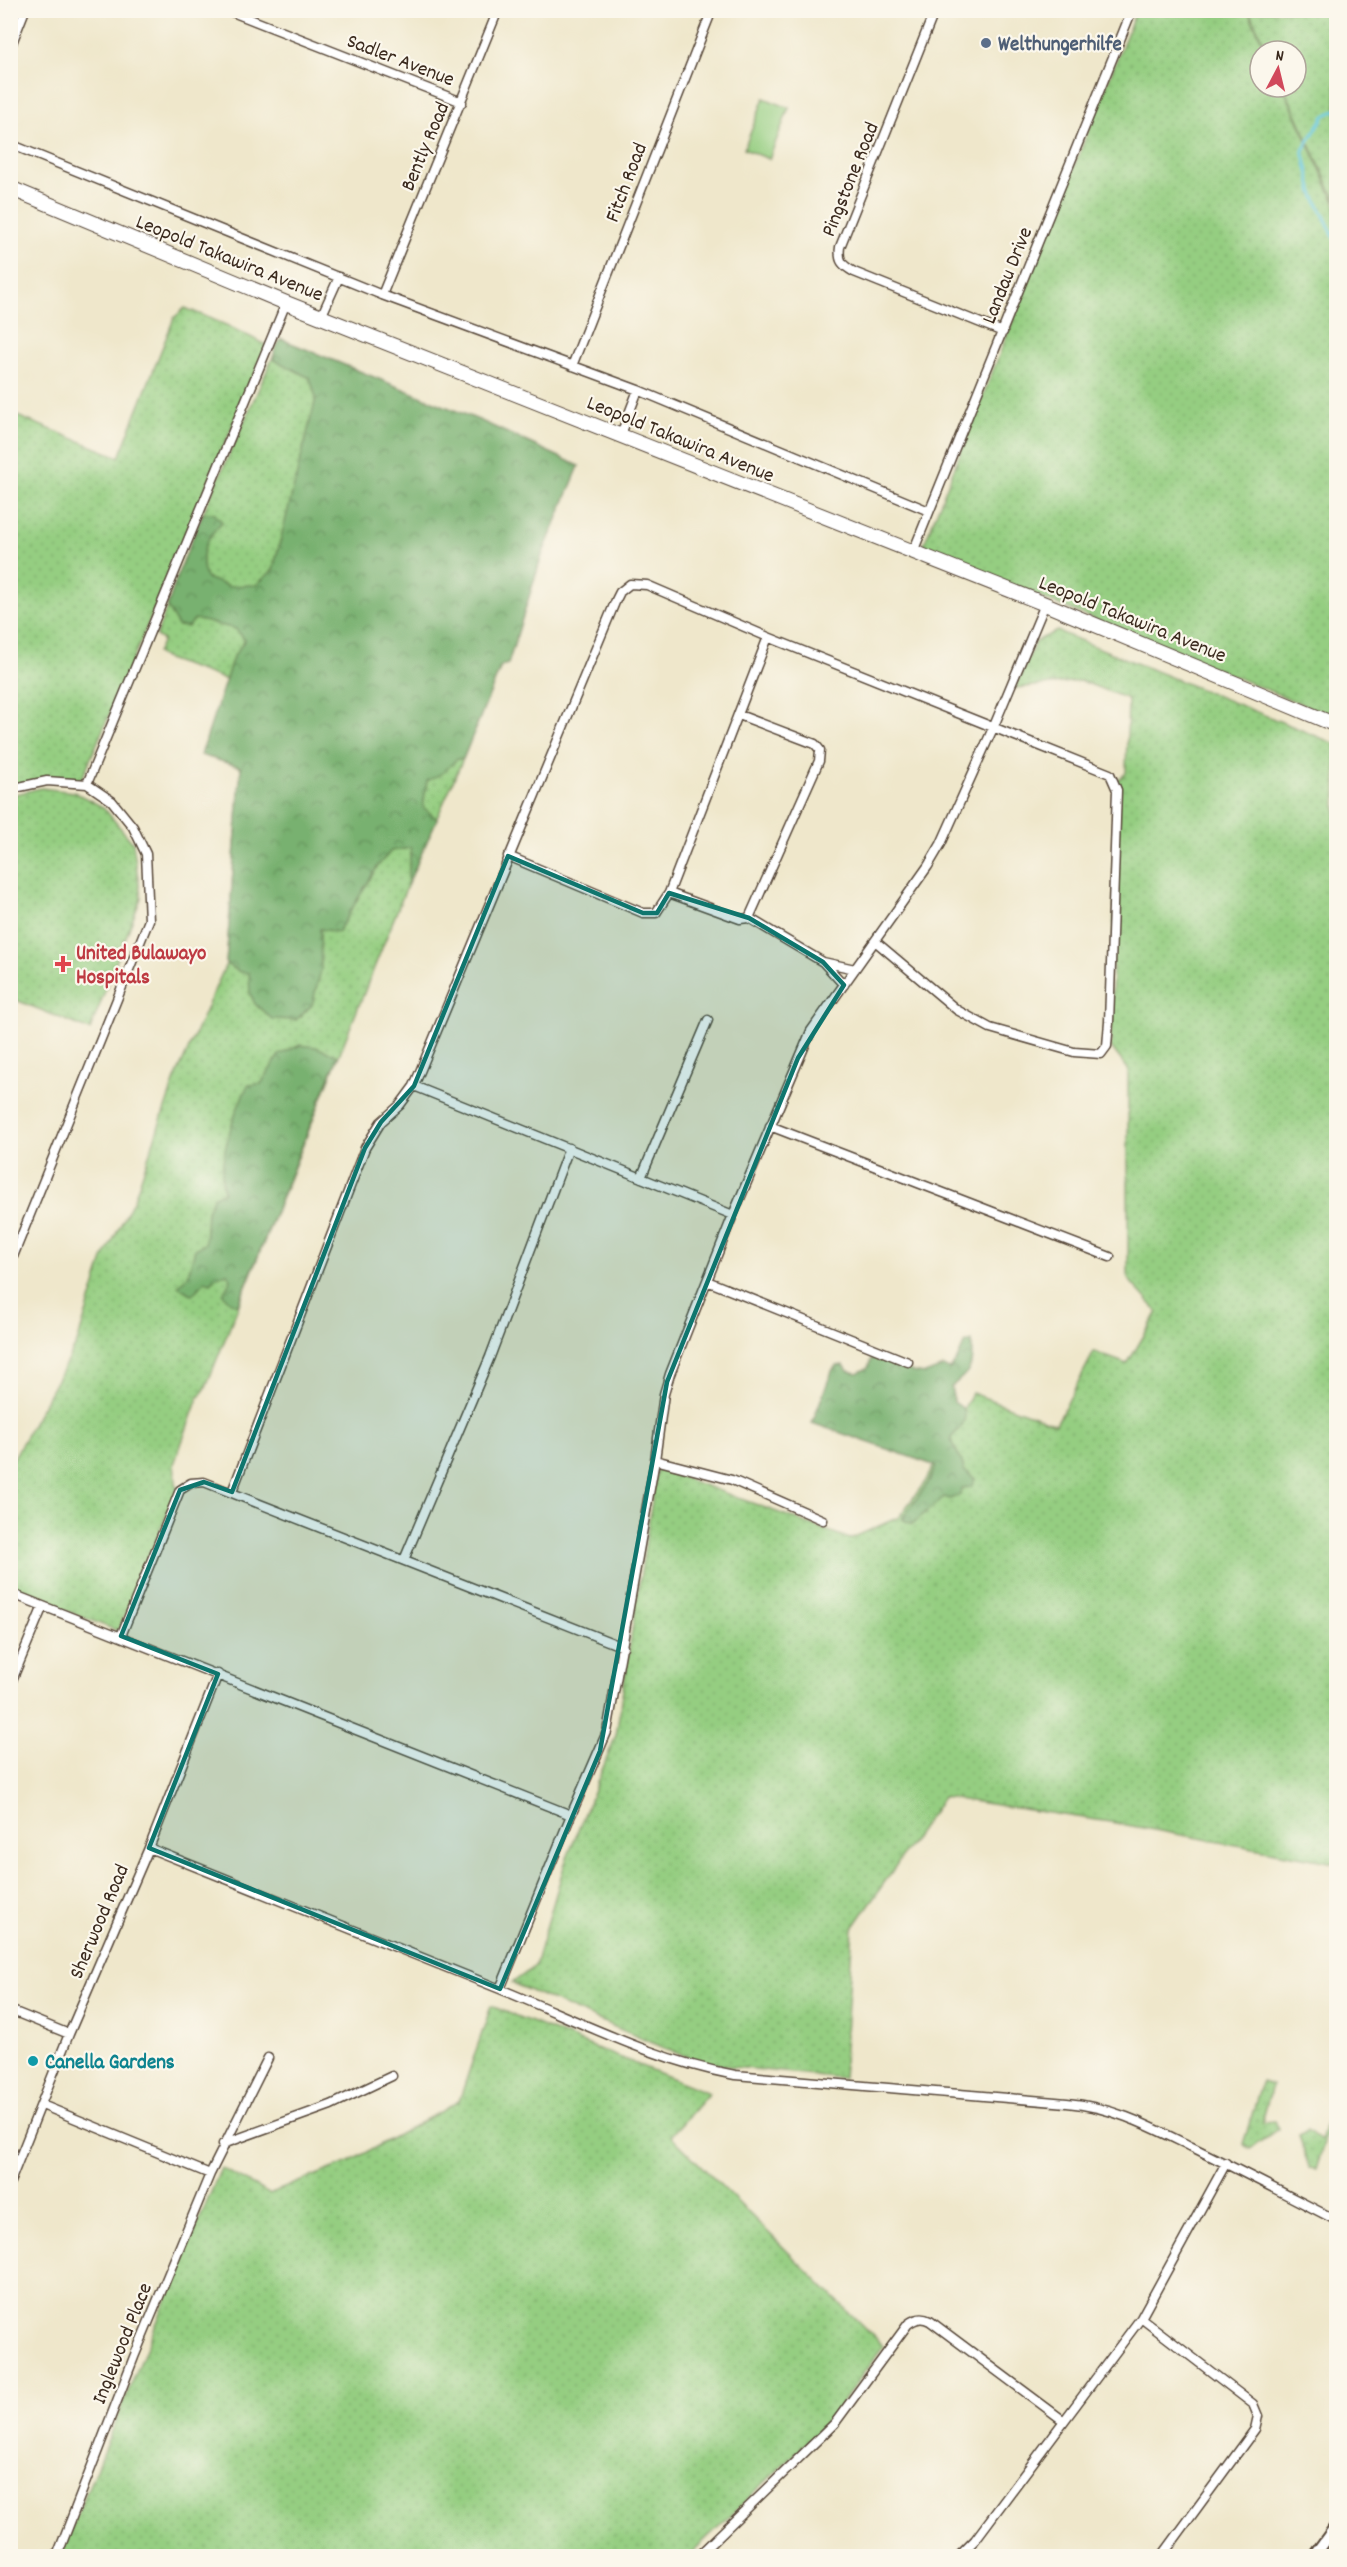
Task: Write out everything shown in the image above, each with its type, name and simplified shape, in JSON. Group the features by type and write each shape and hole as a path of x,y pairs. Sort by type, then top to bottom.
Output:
{"highway":[{"name":"Leopold Takawira Avenue","path":"10,188 286,303 1045,604 1336,725"}],"main road":[{"path":"1314,2556 1336,2526"}],"street":[{"path":"10,48 25,10"},
{"name":"Sadler Avenue","path":"227,10 462,102"},
{"name":"Bently Road","path":"382,295 498,10"},
{"name":"Fitch Road","path":"572,366 712,10"},
{"name":"Pingstone Road","path":"935,10 840,247 840,262 854,272 1003,332"},
{"name":"Landau Drive","path":"913,552 1131,10"},
{"path":"10,144 382,295 638,390 929,511"},
{"path":"321,317 339,277"},
{"path":"87,784 286,303"},
{"path":"620,437 638,390"},
{"path":"232,1492 365,1148 381,1122 400,1105 414,1086 620,592 630,584 647,585 768,637 1110,774 1116,783 1109,1022 1104,1051 1098,1055 1074,1052 990,1028 957,1010 875,941"},
{"path":"500,1989 606,1732 623,1647 667,1382 733,1215 811,1031 941,844 1045,604"},
{"path":"508,856 643,913 656,913 669,893 768,637"},
{"path":"739,715 815,744 820,754 749,918"},
{"path":"10,789 47,781 87,784 112,801 133,827 146,854 149,920 10,1264"},
{"path":"669,893 740,919 749,918 823,962 844,986"},
{"path":"823,962 855,969"},
{"path":"641,1178 708,1020"},
{"path":"414,1086 733,1215"},
{"path":"770,1126 1110,1257"},
{"path":"404,1560 490,1357 569,1148"},
{"path":"707,1281 908,1362"},
{"path":"655,1460 732,1480 823,1520"},
{"path":"121,1636 180,1490 191,1484 204,1482 623,1647"},
{"path":"10,1593 571,1815"},
{"path":"10,1685 43,1606"},
{"name":"Sherwood Road","path":"10,2182 69,2034 149,1848 218,1674"},
{"path":"149,1848 674,2060 705,2070 735,2075 1086,2104 1125,2115 1226,2163 1336,2220"},
{"path":"10,2010 69,2034"},
{"name":"Inglewood Place","path":"57,2556 134,2357 210,2174 268,2058"},
{"path":"223,2144 331,2105 392,2076"},
{"path":"42,2104 210,2174"},
{"path":"959,2556 975,2540 1141,2318 1226,2163"},
{"path":"698,2556 835,2423 908,2324 914,2320 920,2318 930,2321 1064,2421"},
{"path":"1141,2318 1253,2404 1258,2416 1255,2429 1162,2556"}],"highlighted area":[{"path":"508,856 643,913 657,913 669,893 749,918 823,962 844,985 798,1058 667,1382 600,1751 500,1989 149,1848 218,1674 121,1636 180,1490 204,1482 232,1492 365,1148 381,1122 414,1086"}],"green space":[{"path":"1136,11 1248,11 1261,39 1248,39 1248,99 1288,99 1336,205 1336,718 922,549"},
{"path":"1249,11 1336,11 1336,201 1289,99 1308,99 1308,39 1262,39"},
{"path":"764,98 789,108 769,159 744,149"},
{"path":"185,308 267,345 81,781 47,778 11,786 10,413 119,457 174,318"},
{"path":"281,339 481,421 579,466 542,555 508,664 501,666 407,886 205,1389 198,1398 174,1464 177,1490 118,1631 11,1589 10,1465 77,1343 103,1259 134,1199 175,1079 226,964 241,767 201,755 227,680 164,658 157,653 163,640 156,636 203,513"},
{"path":"281,339 481,421 579,466 542,555 508,664 501,666 463,759 457,759 443,773 427,781 423,807 437,819 407,886 411,848 391,851 377,867 338,932 320,929 321,970 312,1005 296,1020 272,1019 255,1004 250,993 249,973 240,972 226,964 241,767 201,755 233,657 245,640 236,629 195,619 188,627 178,626 167,607 203,513 214,513 222,522 207,541 203,555 206,578 228,586 256,585 273,570 316,398 310,378 273,359 275,349"},
{"path":"1057,631 1336,744 1336,1863 1110,1822 943,1797 853,1928 843,2078 704,2062 673,2052 512,1983 535,1966 565,1863 616,1735 657,1468 850,1539 899,1517 925,1482 972,1393 1056,1424 1094,1352 1127,1364 1158,1312 1128,1279 1128,1069 1111,1047 1117,781 1126,773 1128,699 1081,681 1015,688 1036,641"},
{"name":"United Bulawayo Hospitals","path":"41,788 74,792 103,807 133,843 141,898 90,1030 11,998 11,795"},
{"path":"300,1045 316,1047 338,1056 238,1305 229,1301 223,1294 231,1279 227,1273 215,1278 211,1283 205,1281 192,1295 178,1286 188,1276 195,1249 205,1244 207,1211 214,1196 224,1192 222,1180 225,1152 243,1096 248,1085 261,1084 279,1055"},
{"path":"972,1341 970,1368 951,1387 954,1402 964,1409 965,1418 951,1438 964,1470 975,1479 971,1487 962,1488 960,1495 950,1499 944,1497 912,1524 902,1519 928,1483 936,1466 812,1423 836,1366 844,1365 848,1371 857,1373 868,1368 871,1359 886,1359 913,1372 925,1374 943,1367 950,1369 964,1344"},
{"path":"491,2006 709,2093 671,2136 883,2346 830,2420 688,2556 60,2556 221,2168 269,2194 349,2162 459,2101"},
{"path":"1262,2082 1272,2085 1262,2123 1275,2122 1279,2128 1250,2149 1243,2144"},
{"path":"1336,2103 1316,2169 1309,2168 1299,2135 1307,2130 1321,2141 1331,2104"}],"waterway":[{"path":"1336,110 1324,116 1303,150 1313,193 1336,241"}],"place":[{"name":"Welthungerhilfe","path":"986,43"},
{"name":"United Bulawayo Hospitals","path":"63,964"},
{"name":"Canella Gardens","path":"33,2061"}]}
